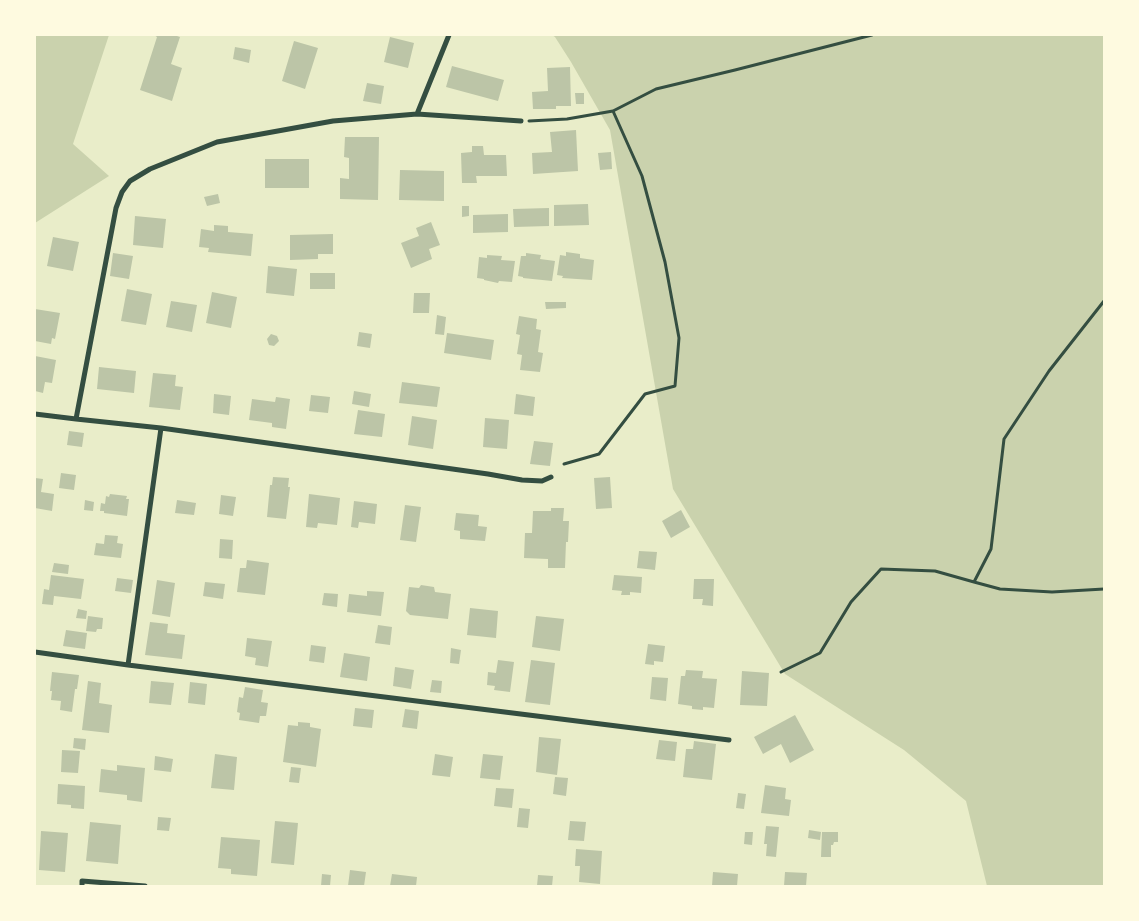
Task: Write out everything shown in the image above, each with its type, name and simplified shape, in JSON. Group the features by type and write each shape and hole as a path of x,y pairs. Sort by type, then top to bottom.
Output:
{"street":[{"path":"417,114 449,35"},
{"path":"76,419 116,208 122,192 130,181 150,169 217,142 333,121 417,114 453,118 521,121"},
{"path":"35,414 161,428 522,480 542,481 551,477"},
{"path":"128,665 161,428"},
{"path":"35,652 729,740"},
{"path":"82,886 82,881 145,886"}],"path":[{"path":"521,121 567,119 613,111 656,89 872,35"},
{"path":"564,464 598,454 645,394 675,386 679,338 664,262 642,176 613,111"},
{"path":"974,582 991,549 1004,439 1050,371 1104,301"},
{"path":"781,672 820,653 851,602 881,569 935,571 1000,589 1052,592 1104,589"}],"green space":[{"path":"35,35 109,35 73,144 109,176 35,223"},
{"path":"552,35 1104,35 1104,886 987,886 966,801 904,750 785,674 673,489 610,130 571,62"}],"building":[{"path":"154,35 174,35 180,37 171,64 182,68 172,101 140,90 157,37"},
{"path":"390,37 414,43 408,68 384,62"},
{"path":"294,41 318,48 305,89 282,81"},
{"path":"235,47 251,50 249,63 233,59"},
{"path":"452,66 504,80 498,101 446,87"},
{"path":"570,67 571,106 556,106 556,109 533,109 532,92 548,91 547,68"},
{"path":"367,83 384,86 381,104 363,101"},
{"path":"575,93 584,93 584,104 576,104"},
{"path":"576,130 578,171 533,174 532,153 552,152 550,132"},
{"path":"345,137 379,137 378,200 340,199 340,178 349,179 349,158 344,157"},
{"path":"472,146 483,146 484,155 506,155 507,176 476,176 477,183 462,183 461,153 472,152"},
{"path":"611,152 612,169 600,170 598,153"},
{"path":"265,159 309,159 309,188 265,188"},
{"path":"400,170 444,171 444,201 399,200"},
{"path":"218,194 220,203 207,206 204,197"},
{"path":"588,204 589,225 554,226 554,205"},
{"path":"462,206 469,206 469,216 462,217"},
{"path":"549,208 549,226 514,227 513,209"},
{"path":"508,214 508,232 473,233 473,215"},
{"path":"135,216 166,219 163,248 133,245"},
{"path":"431,222 440,245 429,249 432,259 411,268 401,243 419,236 416,228"},
{"path":"214,225 228,226 228,232 253,234 251,256 208,252 209,248 199,247 201,229 214,231"},
{"path":"333,234 333,254 318,254 318,259 290,260 290,235"},
{"path":"53,237 79,242 73,271 47,266"},
{"path":"566,252 580,254 580,258 594,260 592,280 562,278 563,276 557,275 560,255 566,256"},
{"path":"113,253 133,256 129,279 110,276"},
{"path":"526,253 541,255 540,259 555,261 552,281 518,276 521,256 526,256"},
{"path":"487,255 502,256 501,260 515,261 512,282 499,281 498,283 477,278 479,257 487,258"},
{"path":"268,266 297,269 294,296 266,293"},
{"path":"310,273 335,273 335,289 310,289"},
{"path":"127,289 152,294 146,325 121,321"},
{"path":"212,292 237,297 231,328 206,323"},
{"path":"414,293 430,293 429,313 413,313"},
{"path":"171,301 197,305 192,332 166,327"},
{"path":"545,302 566,302 566,308 546,309"},
{"path":"35,309 60,313 55,339 52,338 51,344 35,341"},
{"path":"437,315 446,317 444,335 435,334"},
{"path":"519,316 537,319 536,329 541,330 538,352 543,353 540,372 520,370 522,355 517,354 520,335 516,334"},
{"path":"359,332 372,334 370,348 357,346"},
{"path":"447,333 494,340 491,360 444,353"},
{"path":"271,334 277,336 279,341 274,346 269,345 267,339"},
{"path":"35,356 56,360 52,383 45,382 43,393 35,391"},
{"path":"99,367 136,371 134,393 97,389"},
{"path":"153,373 176,375 175,386 183,387 180,410 149,407"},
{"path":"402,382 440,387 437,407 399,403"},
{"path":"354,391 371,394 369,407 352,404"},
{"path":"214,394 231,396 229,415 213,413"},
{"path":"516,394 535,397 533,416 514,414"},
{"path":"311,395 330,397 328,413 309,411"},
{"path":"276,397 290,399 286,429 272,427 272,423 249,420 252,399 275,402"},
{"path":"358,410 385,414 382,437 354,434"},
{"path":"412,416 437,420 433,449 408,445"},
{"path":"485,418 509,420 507,449 483,447"},
{"path":"69,431 84,433 82,447 67,445"},
{"path":"534,441 553,443 550,466 530,464"},
{"path":"61,473 76,475 74,490 59,488"},
{"path":"273,477 289,478 288,487 290,487 286,519 267,517 270,485 272,485"},
{"path":"610,477 612,508 596,509 594,478"},
{"path":"35,478 43,479 41,492 54,494 52,511 35,508"},
{"path":"110,494 127,496 126,499 129,499 127,516 100,511 101,503 105,504 106,496 109,497"},
{"path":"309,494 340,498 337,525 318,523 317,528 306,527"},
{"path":"221,495 236,497 233,516 219,514"},
{"path":"85,500 94,502 93,511 84,510"},
{"path":"177,500 196,503 194,515 175,513"},
{"path":"354,501 377,504 375,524 359,522 358,528 351,527"},
{"path":"405,505 421,507 416,542 400,540"},
{"path":"551,508 564,508 563,521 569,521 565,568 548,568 548,559 524,558 525,533 532,533 533,511 551,511"},
{"path":"681,510 690,527 671,538 662,521"},
{"path":"456,513 479,515 478,526 487,527 485,541 460,539 460,531 454,530"},
{"path":"105,535 118,536 117,543 123,544 121,558 94,555 96,543 104,544"},
{"path":"220,539 233,540 232,559 219,558"},
{"path":"639,551 657,552 655,570 637,568"},
{"path":"247,560 269,563 265,595 237,592 240,568 246,568"},
{"path":"54,563 69,565 68,574 52,572"},
{"path":"51,575 84,579 81,599 54,596 53,605 42,604 44,589 49,590"},
{"path":"614,575 642,577 641,593 630,592 630,595 621,595 622,591 612,590"},
{"path":"117,578 133,580 131,593 115,591"},
{"path":"694,579 714,579 713,606 702,605 703,599 693,599"},
{"path":"157,580 175,583 170,617 152,614"},
{"path":"205,582 225,584 223,599 203,596"},
{"path":"421,585 434,587 435,592 451,594 448,619 410,615 406,611 409,587 419,588"},
{"path":"367,591 384,592 381,616 347,612 349,594 367,596"},
{"path":"324,593 338,594 337,607 322,605"},
{"path":"470,608 498,611 496,638 467,635"},
{"path":"78,609 87,611 86,619 76,618"},
{"path":"88,616 103,618 102,629 97,629 96,632 86,631"},
{"path":"536,616 564,619 560,651 532,647"},
{"path":"150,622 168,624 167,633 185,635 182,659 145,655"},
{"path":"378,625 392,627 390,645 375,643"},
{"path":"66,630 87,633 85,649 63,646"},
{"path":"247,638 272,641 268,667 255,665 256,658 245,656"},
{"path":"648,644 665,646 663,662 654,661 654,665 645,664"},
{"path":"311,645 326,647 324,663 309,661"},
{"path":"451,648 461,650 459,664 450,663"},
{"path":"344,653 370,657 367,681 340,677"},
{"path":"498,660 514,662 510,692 494,690 495,686 487,685 488,672 496,673"},
{"path":"531,660 555,663 550,705 525,702"},
{"path":"395,667 414,670 411,689 393,686"},
{"path":"686,670 703,671 702,678 717,679 714,708 692,709 692,706 678,704 681,676 685,676"},
{"path":"742,671 769,673 767,706 740,705"},
{"path":"52,672 79,675 72,712 60,710 61,701 51,700"},
{"path":"652,677 668,678 666,701 650,699"},
{"path":"432,680 442,681 441,693 430,692"},
{"path":"88,681 101,683 99,703 112,705 109,733 82,730"},
{"path":"151,681 174,683 171,705 149,703"},
{"path":"190,682 207,684 205,705 188,703"},
{"path":"245,687 263,690 261,702 268,703 266,716 260,716 259,723 239,720 240,713 237,712 239,697 243,698"},
{"path":"355,708 374,710 372,728 353,726"},
{"path":"405,709 419,711 417,729 402,727"},
{"path":"795,715 814,750 790,763 781,744 763,754 754,737"},
{"path":"298,722 310,723 310,727 321,729 316,767 283,762 288,725 298,726"},
{"path":"539,737 561,739 557,775 536,772"},
{"path":"74,738 86,739 85,750 73,748"},
{"path":"659,740 677,742 675,761 656,759"},
{"path":"694,741 716,744 712,780 683,777 686,749 693,749"},
{"path":"62,750 80,751 78,773 61,772"},
{"path":"215,754 237,757 234,790 211,788"},
{"path":"435,754 453,757 450,777 432,775"},
{"path":"483,754 503,756 500,780 480,778"},
{"path":"155,756 173,759 171,772 154,770"},
{"path":"117,765 145,768 142,802 127,800 127,795 99,792 101,769 117,771"},
{"path":"291,767 301,768 299,783 289,782"},
{"path":"555,777 568,778 566,796 553,794"},
{"path":"58,784 85,786 84,809 71,808 71,805 57,804"},
{"path":"765,785 786,788 785,799 791,800 789,816 761,813"},
{"path":"496,788 514,789 512,808 494,806"},
{"path":"738,793 746,794 744,809 736,808"},
{"path":"519,808 530,809 528,828 517,827"},
{"path":"158,817 171,818 169,831 157,830"},
{"path":"275,821 298,823 294,865 271,863"},
{"path":"570,821 586,822 584,841 568,840"},
{"path":"90,822 121,825 118,864 86,861"},
{"path":"766,826 779,827 776,857 766,856 767,844 764,844"},
{"path":"809,830 821,832 820,840 808,838"},
{"path":"41,831 68,833 65,872 39,870"},
{"path":"745,832 753,832 752,845 744,844"},
{"path":"822,832 838,832 838,842 834,842 831,845 831,857 821,857"},
{"path":"221,837 260,840 257,876 231,874 231,869 218,868"},
{"path":"576,849 602,851 600,884 579,882 580,866 575,866"},
{"path":"350,870 366,872 364,886 348,886"},
{"path":"713,872 738,874 737,886 712,886"},
{"path":"785,872 807,873 806,886 784,886"},
{"path":"322,874 331,875 330,886 321,886"},
{"path":"392,874 417,877 416,886 390,886"},
{"path":"538,875 553,876 552,886 537,886"}]}
